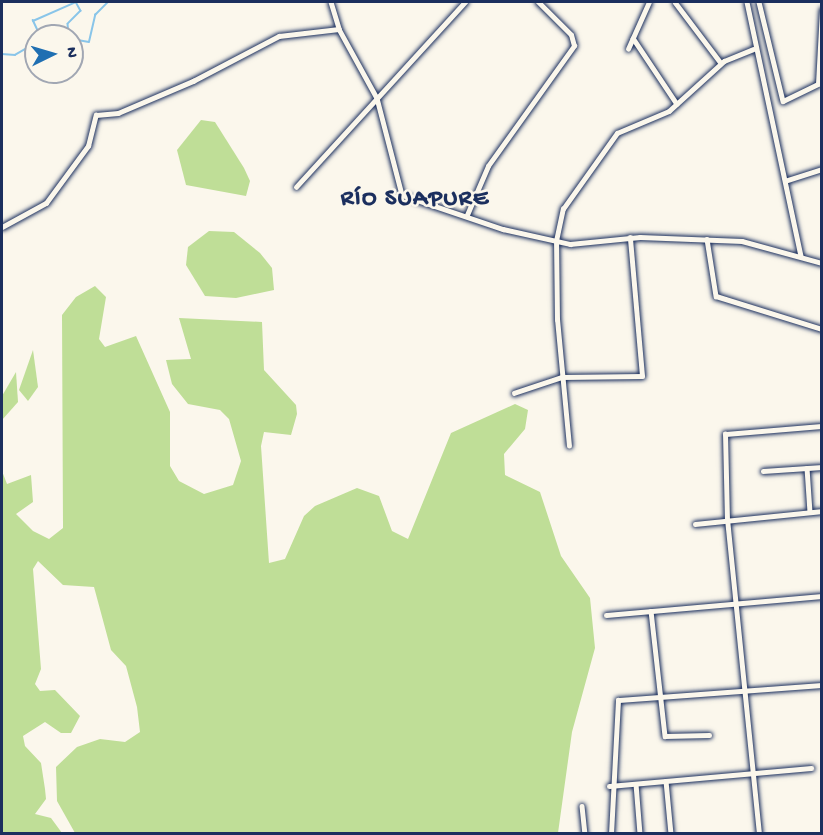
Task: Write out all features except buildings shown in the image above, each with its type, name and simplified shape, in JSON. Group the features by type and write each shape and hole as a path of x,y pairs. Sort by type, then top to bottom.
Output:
{"street":[{"path":"331,2 339,29 378,102 400,194 556,241 585,245 630,238 707,239 761,243 822,263"},
{"path":"296,187 378,102 465,2"},
{"path":"467,215 488,166 574,46 571,35 538,2"},
{"path":"628,49 649,2"},
{"path":"675,2 722,63"},
{"path":"747,2 753,49 801,255"},
{"path":"759,2 783,101 818,84 822,10"},
{"path":"2,227 46,203 88,146 96,115 118,113 193,81 279,36 339,29"},
{"path":"633,38 677,104"},
{"path":"569,446 562,377 556,241 563,209 617,133 677,104 722,63 753,49"},
{"path":"785,181 822,169"},
{"path":"514,393 562,377 642,376 630,238"},
{"path":"707,239 716,296 822,329"},
{"path":"759,834 727,520 725,434 822,426"},
{"path":"763,471 822,467"},
{"path":"807,468 810,512"},
{"path":"695,524 822,511"},
{"path":"606,615 822,596"},
{"path":"651,611 665,736 709,735"},
{"path":"610,834 609,786 615,703 660,695 745,692 822,685"},
{"path":"609,786 811,768"},
{"path":"666,781 671,834"},
{"path":"636,784 640,834"},
{"path":"582,806 585,834"}],"green space":[{"path":"201,120 215,122 244,168 250,181 246,196 186,185 177,150"},
{"path":"209,231 234,232 260,253 272,268 274,290 236,298 205,296 186,265 188,247"},
{"path":"95,286 106,297 99,339 105,347 136,336 170,412 170,466 179,481 204,494 233,485 241,461 229,419 220,410 188,404 172,384 166,360 191,359 179,318 262,322 264,370 296,405 297,414 291,435 264,432 261,446 269,563 285,559 304,516 315,506 357,488 379,496 392,531 408,539 451,433 515,404 528,410 525,429 504,454 505,475 540,492 561,556 590,598 595,648 572,732 558,833 75,833 57,801 56,767 77,747 100,739 125,742 140,732 137,707 126,666 111,650 94,587 63,585 38,561 33,569 41,669 35,684 40,691 55,690 80,716 71,733 61,733 45,722 23,736 25,746 41,763 45,789 46,799 35,814 51,818 62,833 2,833 2,471 7,484 31,475 33,502 16,514 33,531 49,539 63,528 62,315 76,297"},
{"path":"33,350 38,387 28,401 19,390"},
{"path":"16,372 18,402 2,420 2,396"}],"waterway":[{"path":"34,24 33,21 76,2 81,11 68,24"},
{"path":"84,41 89,42 95,15 108,2"},
{"path":"2,54 15,55 24,50"}],"district":[{"name":"RÍO SUAPURE","path":"415,200"}]}
